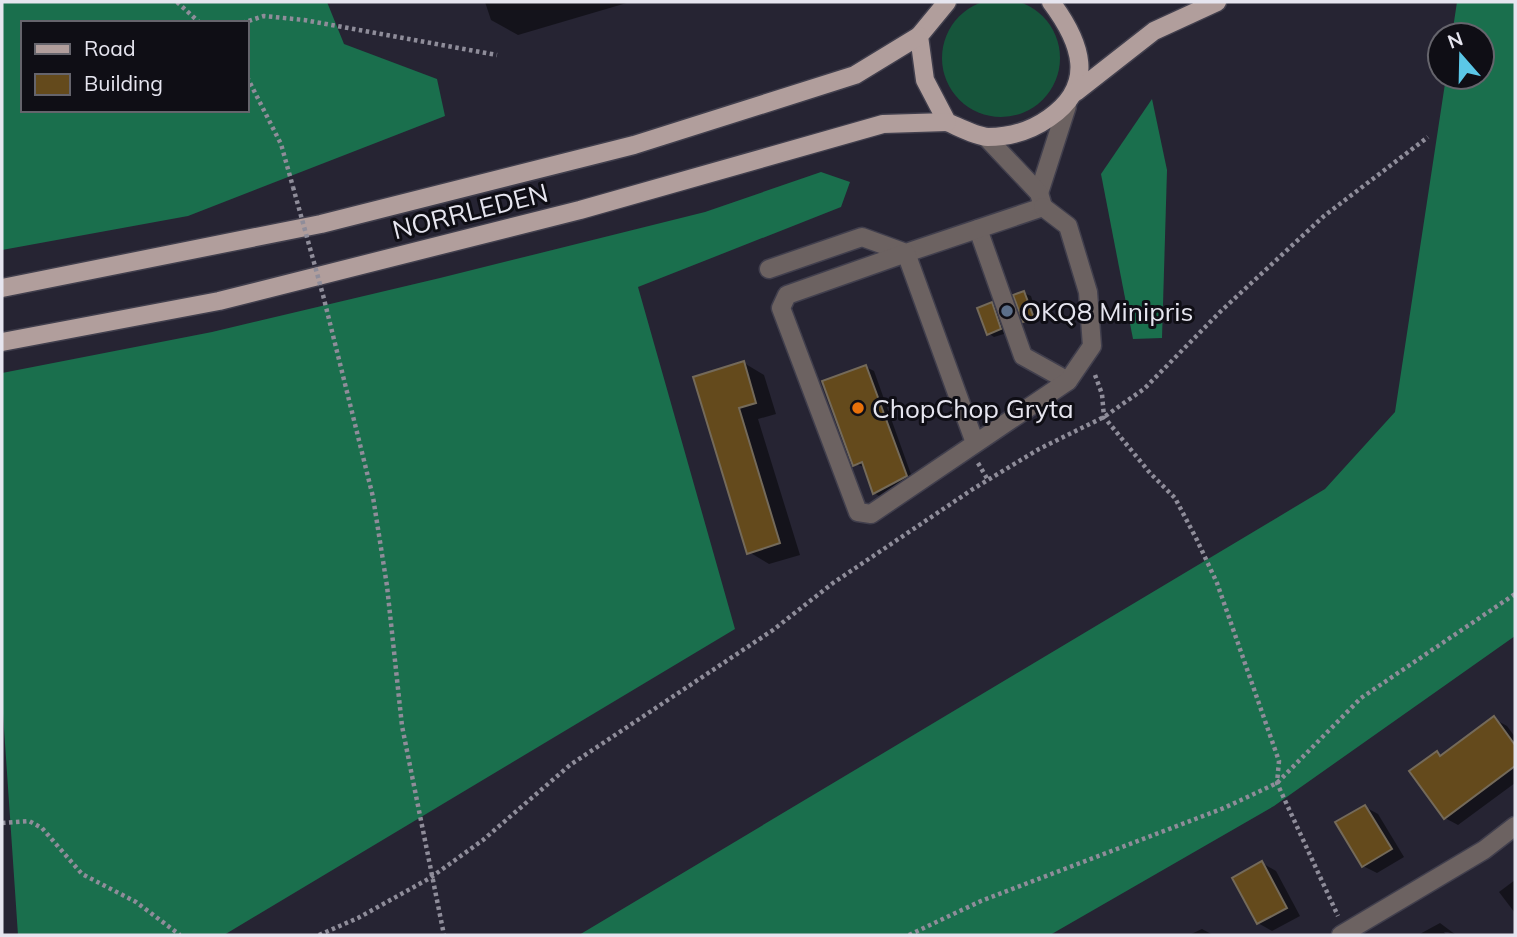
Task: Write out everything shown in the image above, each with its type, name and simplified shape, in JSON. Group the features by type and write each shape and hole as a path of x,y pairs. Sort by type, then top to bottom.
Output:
{"main road":[{"name":"NORRLEDEN","path":"2,288 321,224 621,148 855,75 919,36 947,2"},
{"path":"1051,2 1073,32 1080,62 1071,99"},
{"path":"919,36 925,80 947,122 986,137 1037,127 1154,31 1217,2"},
{"name":"NORRLEDEN","path":"2,342 219,301 580,210 883,124 947,122"}],"street":[{"path":"986,137 1041,200 1068,226 1088,292 1092,346 1068,381 871,514 858,512 781,308 787,295 978,229 1041,200 1071,99"},
{"path":"978,229 1023,356 1068,381"},
{"path":"769,270 862,237 906,253"},
{"path":"906,253 975,443"},
{"path":"1344,934 1483,850 1515,826"}],"path":[{"path":"177,2 198,21"},
{"path":"248,21 264,16 304,20 497,55"},
{"path":"248,79 281,144 323,295 373,497 387,586 402,726 430,878 444,935"},
{"path":"319,935 358,918 430,878 483,840 570,765 774,630 833,583 973,489 1039,449 1104,417 1144,389 1221,311 1324,216 1428,137"},
{"path":"1083,359 1090,364 1102,394 1104,417 1150,473 1175,498 1217,583 1279,761 1276,783 1344,934"},
{"path":"909,935 981,901 1224,808 1276,783 1361,698 1515,594"},
{"path":"2,823 29,821 42,828 82,874 136,902 180,935"}],"green space":[{"path":"1001,-1 1024,3 1043,16 1056,35 1060,58 1056,81 1043,100 1024,113 1001,117 978,113 959,100 946,81 942,58 946,35 959,16 978,3"},
{"path":"2,2 327,2 344,44 437,79 445,116 188,216 2,250"},
{"path":"1457,2 1515,2 1515,636 1274,806 1050,935 579,935 1325,489 1395,412 1444,91 1496,91 1496,21 1454,21"},
{"path":"1152,99 1167,170 1162,338 1133,339 1101,174"},
{"path":"821,172 850,182 841,207 638,287 735,629 224,935 18,935 2,699 2,373 212,332 440,278 705,212"}],"building":[{"path":"1024,291 1034,318 1023,322 1013,295"},
{"path":"992,302 1001,329 987,335 977,308"},
{"path":"744,361 756,403 739,408 780,543 747,554 693,377"},
{"path":"866,365 907,476 873,494 862,462 853,466 822,381"},
{"path":"1494,716 1515,745 1515,766 1444,819 1409,771 1437,751 1440,756"},
{"path":"1365,805 1392,849 1362,867 1335,822"},
{"path":"1262,861 1287,908 1257,924 1232,878"}],"place":[{"name":"OKQ8 Minipris","path":"1007,311"},
{"name":"ChopChop Gryta","path":"858,408"}]}
